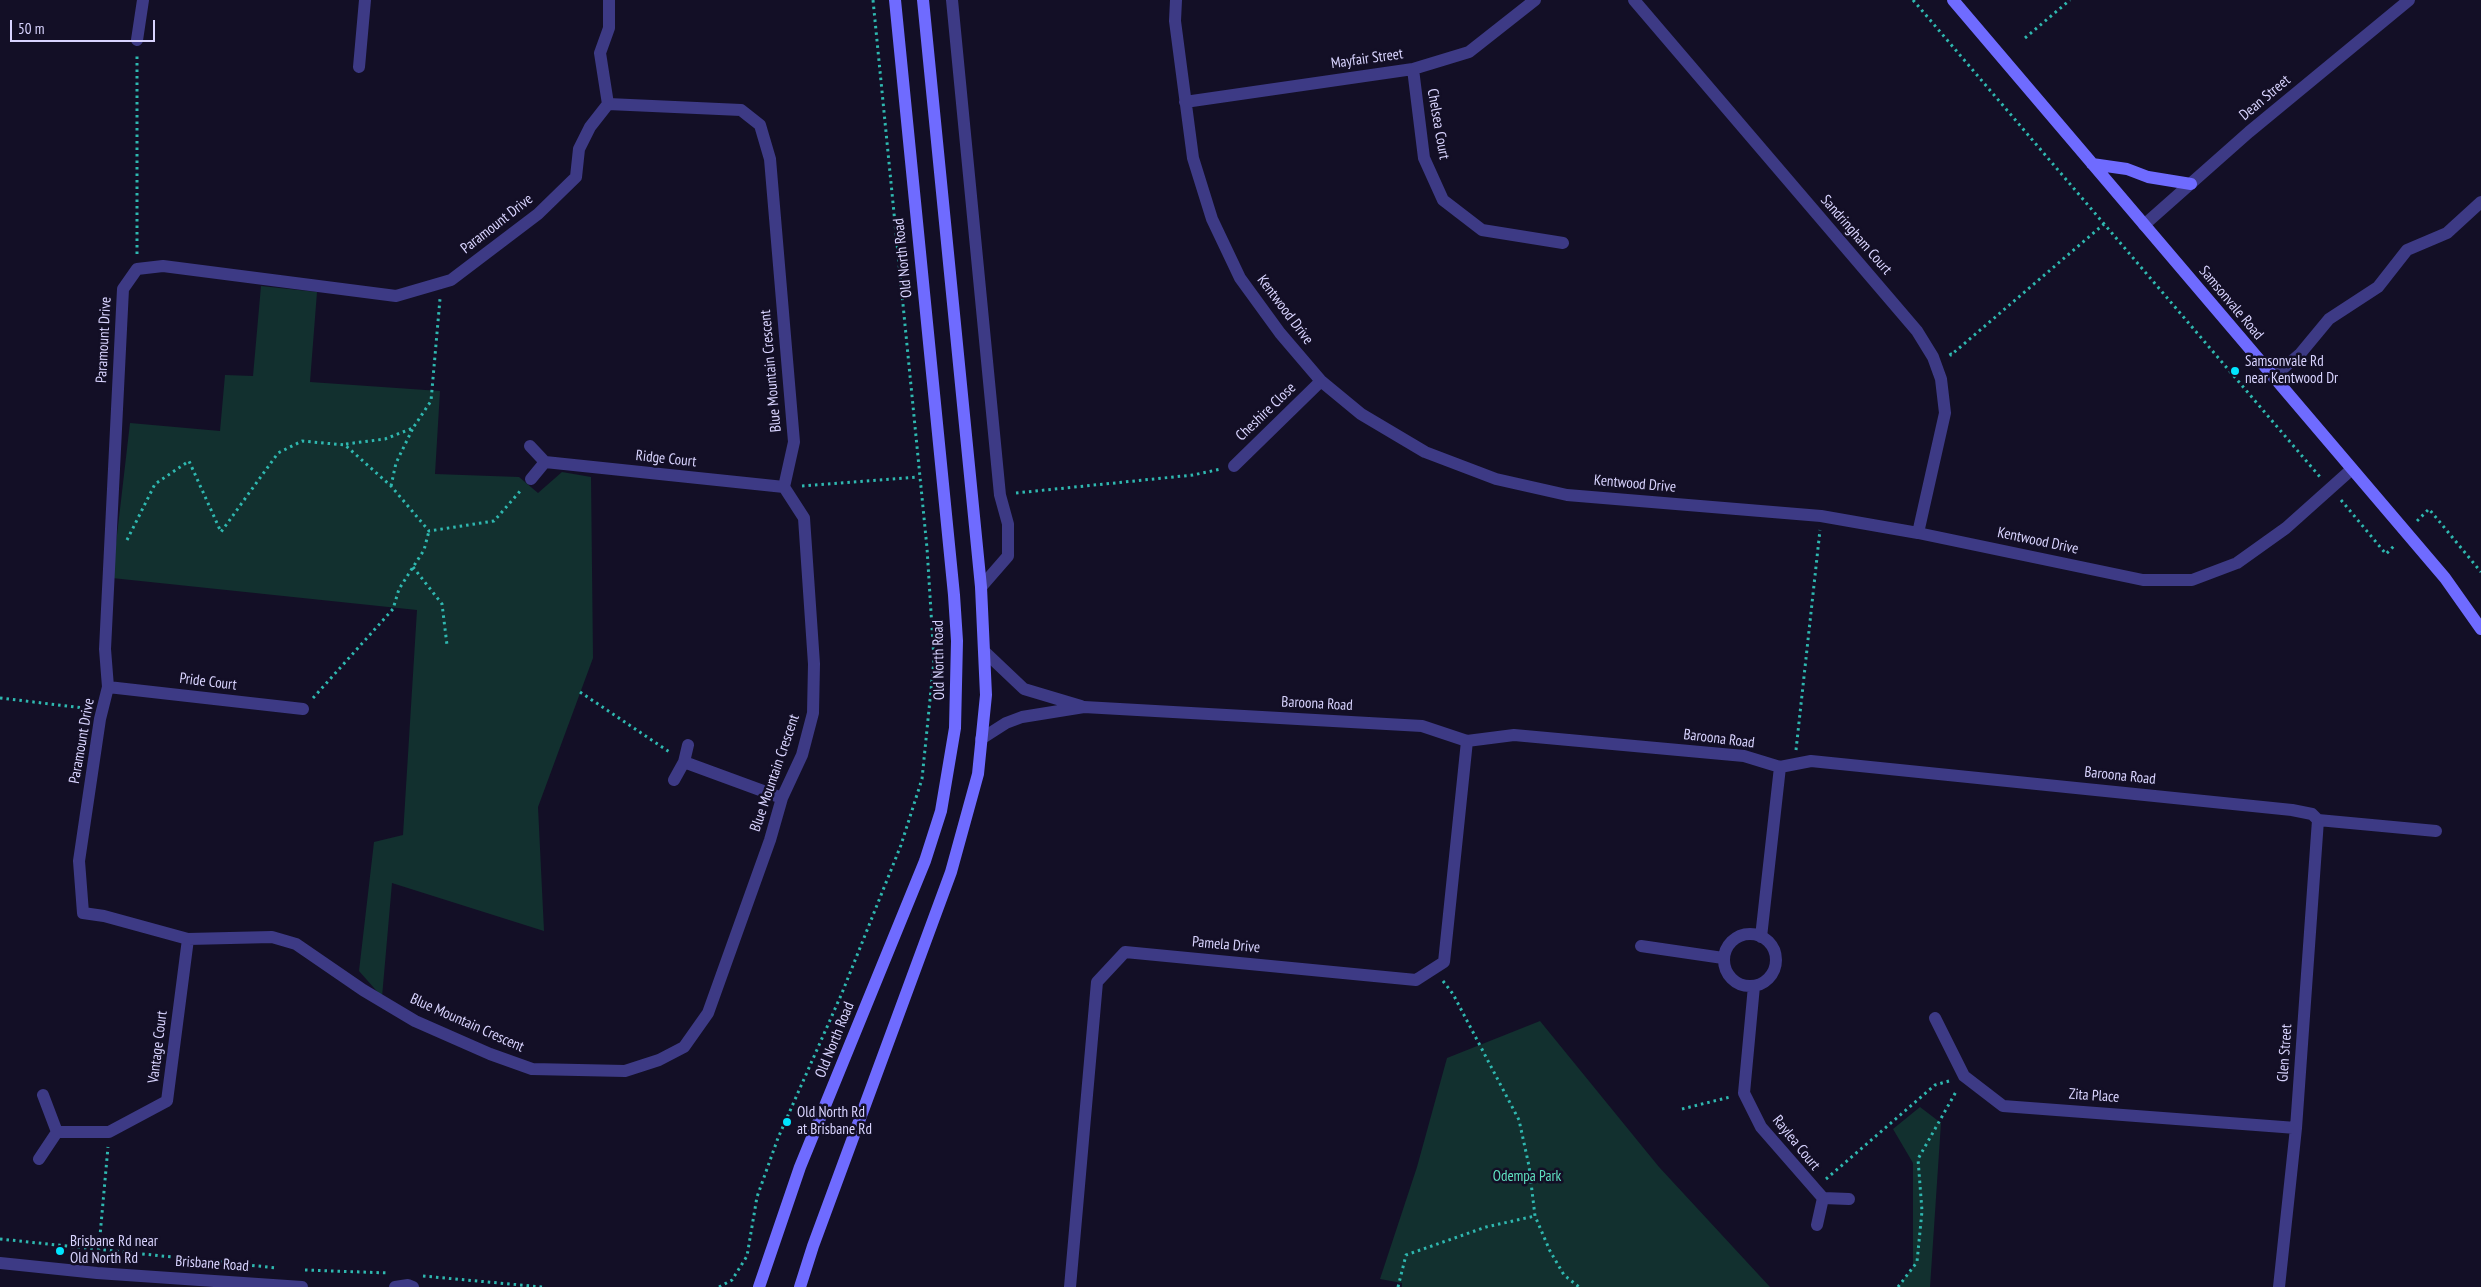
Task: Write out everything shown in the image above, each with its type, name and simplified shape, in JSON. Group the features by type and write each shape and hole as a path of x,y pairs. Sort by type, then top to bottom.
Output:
{"main road":[{"name":"Old North Road","path":"760,1284 800,1167 925,861 941,811 955,728 958,660 954,595 895,0"},
{"path":"800,1287 813,1246 951,872 978,774 982,740 986,695 986,654 982,587 923,0"},
{"name":"Samsonvale Road","path":"1953,0 2445,578 2481,629"},
{"path":"2092,164 2127,170 2148,177 2191,184"},
{"path":"748,1287 760,1284"}],"street":[{"path":"137,40 143,0"},
{"path":"359,66 365,0"},
{"path":"608,104 600,53 609,28 609,0"},
{"path":"952,0 1000,494 1008,524 1008,556 982,587"},
{"name":"Kentwood Drive","path":"1176,0 1175,21 1193,158 1212,219 1240,278 1280,334 1321,381 1361,414 1425,452 1496,479 1567,494 1821,516 1918,533 2143,580 2192,580 2237,563 2286,528 2352,469"},
{"name":"Mayfair Street","path":"1185,102 1413,69 1469,52 1535,0"},
{"name":"Sandringham Court","path":"1634,0 1917,330 1933,357 1941,379 1945,413 1918,533"},
{"name":"Dean Street","path":"2144,225 2249,132 2409,0"},
{"name":"Chelsea Court","path":"1413,69 1424,158 1443,200 1482,230 1563,243"},
{"name":"Paramount Drive","path":"188,939 104,916 83,913 79,861 100,719 108,687 106,649 123,289 137,269 163,266 396,296 451,280 538,214 576,177 579,149 590,127 608,104"},
{"name":"Blue Mountain Crescent","path":"188,939 272,937 296,944 388,1005 415,1020 490,1054 532,1069 625,1071 659,1060 684,1047 708,1013 770,840 782,798 802,755 813,713 814,674 804,518 784,488 794,442 770,159 760,125 741,110 608,104"},
{"path":"2273,377 2300,354 2329,319 2378,287 2407,250 2446,233 2481,202"},
{"name":"Cheshire Close","path":"1234,466 1321,381"},
{"path":"530,446 545,462 531,479"},
{"name":"Ridge Court","path":"545,462 784,488"},
{"name":"Baroona Road","path":"986,654 1024,689 1084,707"},
{"name":"Pride Court","path":"108,687 303,709"},
{"name":"Baroona Road","path":"982,740 1006,723 1022,717 1084,707 1422,726 1467,741 1514,735 1744,756 1780,767 1794,762 1811,761 2292,810 2312,814 2318,820 2436,831"},
{"path":"1433,969 1444,962 1467,741"},
{"path":"674,780 684,762 688,745"},
{"path":"684,762 782,798"},
{"path":"1761,937 1780,767"},
{"name":"Glen Street","path":"2279,1287 2296,1128 2318,820"},
{"path":"1752,933 1771,943 1777,963 1768,981 1748,988 1729,978 1723,958 1732,939 1752,933"},
{"name":"Vantage Court","path":"57,1132 109,1132 167,1101 188,939"},
{"path":"1641,946 1723,958"},
{"name":"Pamela Drive","path":"1070,1287 1097,982 1125,952 1416,980 1433,969"},
{"path":"1744,1093 1754,986"},
{"name":"Zita Place","path":"1935,1018 1964,1076 2003,1106 2296,1128"},
{"name":"Raylea Court","path":"1744,1093 1761,1127 1818,1194"},
{"path":"39,1159 57,1132 42,1095"},
{"path":"1817,1225 1818,1194 1848,1199"},
{"name":"Brisbane Road","path":"0,1264 97,1273 302,1287"},
{"path":"395,1287 408,1285 416,1281"}],"path":[{"path":"719,1287 732,1280 746,1256 757,1198 778,1138 849,975 901,845 922,779 934,660 927,548 918,477 874,0"},
{"path":"1913,0 2386,554 2429,510 2481,572"},
{"path":"2025,38 2070,0"},
{"path":"137,40 137,269"},
{"path":"1948,349 1951,355 2104,224"},
{"path":"391,486 396,463 413,428 431,401 441,282"},
{"path":"111,539 126,542 155,484 189,461 221,532 278,453 302,441 345,444 385,439 413,428"},
{"path":"345,444 391,486 429,531"},
{"path":"1000,494 1193,475 1234,466"},
{"path":"784,488 918,477"},
{"path":"429,531 494,521 531,479"},
{"path":"1794,762 1821,516"},
{"path":"303,709 393,608 399,589 424,550 429,531"},
{"path":"413,567 442,604 447,645"},
{"path":"0,698 84,708 108,687"},
{"path":"580,692 684,762"},
{"path":"1433,969 1453,994 1518,1120 1529,1166 1536,1216 1564,1275 1579,1287"},
{"path":"1818,1194 1935,1085 1964,1076"},
{"path":"1898,1287 1917,1262 1922,1211 1918,1159 1964,1076"},
{"path":"1682,1109 1744,1093"},
{"path":"97,1273 109,1132"},
{"path":"1398,1287 1406,1255 1486,1227 1536,1216"},
{"path":"0,1240 280,1268"},
{"path":"299,1270 391,1273"},
{"path":"416,1281 542,1287"}],"green space":[{"path":"261,286 317,292 310,382 440,391 435,474 519,477 538,493 562,472 591,477 593,658 538,807 544,931 392,883 382,997 359,971 374,842 403,835 417,610 112,578 130,423 220,431 225,375 253,376"},
{"name":"Odempa Park","path":"1540,1021 1659,1167 1770,1287 1402,1287 1402,1283 1380,1279 1417,1167 1447,1058"},
{"path":"1920,1107 1941,1123 1930,1287 1898,1287 1913,1267 1913,1163 1893,1129"}],"place":[{"name":"Samsonvale Rd near Kentwood Dr","path":"2235,371"},
{"name":"Old North Rd at Brisbane Rd","path":"787,1122"},
{"name":"Brisbane Rd near Old North Rd","path":"60,1251"}]}
